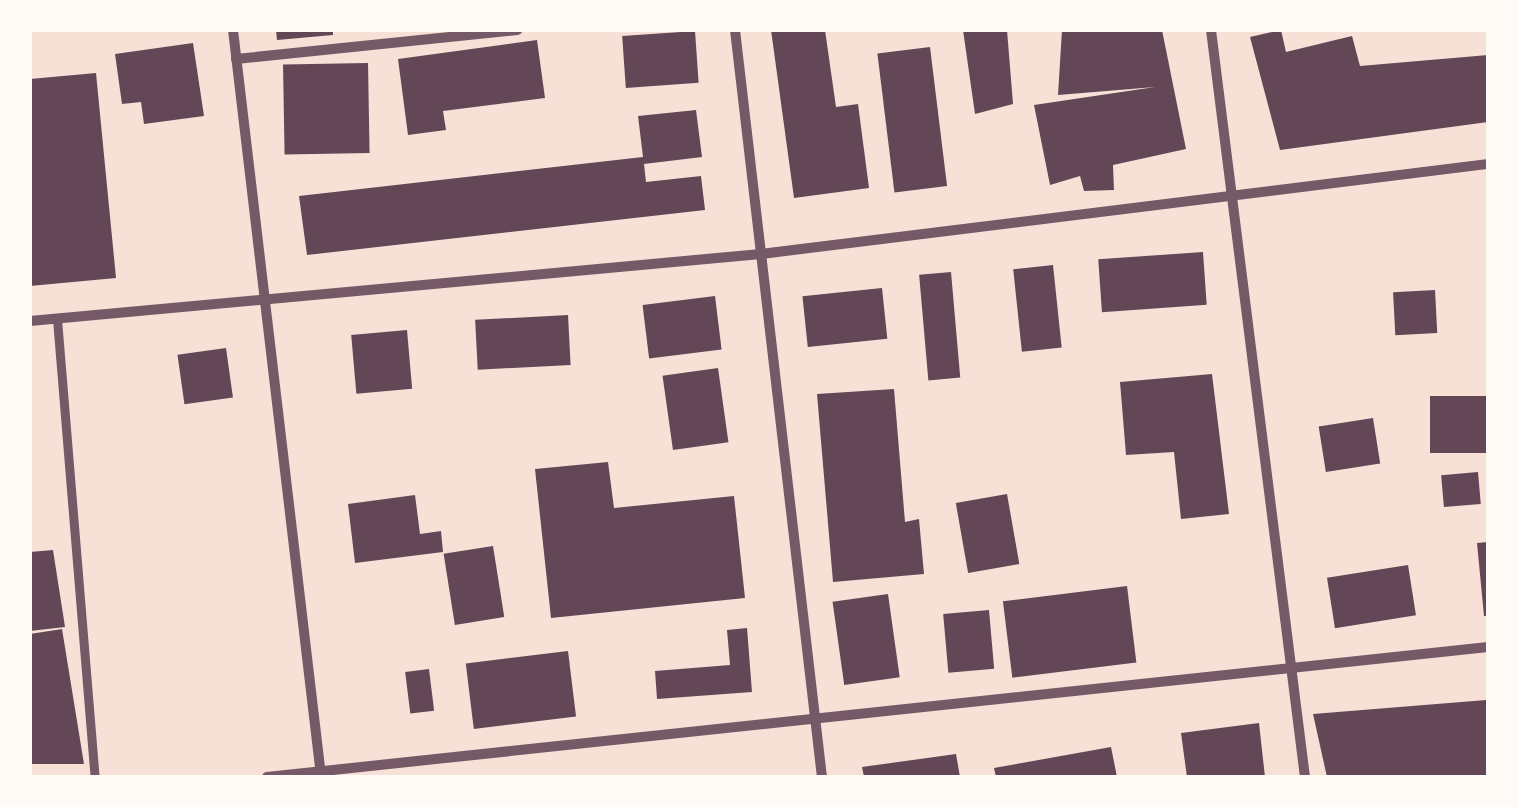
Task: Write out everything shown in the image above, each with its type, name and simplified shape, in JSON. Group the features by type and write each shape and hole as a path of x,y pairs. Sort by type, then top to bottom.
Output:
{"street":[{"path":"233,30 258,297 321,774"},
{"path":"236,59 518,30"},
{"path":"735,30 822,777"},
{"path":"1211,30 1305,777"},
{"path":"30,322 258,297 761,254 1488,164"},
{"path":"56,318 95,777"},
{"path":"267,777 1488,647"}],"building":[{"path":"276,30 333,30 333,35 277,40"},
{"path":"771,30 825,30 836,107 858,104 869,188 794,198"},
{"path":"963,30 1007,30 1013,104 975,114"},
{"path":"1062,30 1162,30 1186,149 1113,165 1114,190 1084,191 1080,176 1050,185 1034,105 1155,87 1058,95"},
{"path":"1281,30 1286,52 1352,36 1360,66 1488,55 1488,122 1280,150 1250,37"},
{"path":"695,31 699,83 626,88 622,36"},
{"path":"537,40 545,98 443,111 446,130 408,135 398,59"},
{"path":"193,43 204,116 144,124 141,102 122,104 115,54"},
{"path":"930,47 947,186 894,192 877,53"},
{"path":"368,63 370,153 285,154 283,64"},
{"path":"96,73 116,278 30,286 30,79"},
{"path":"696,110 702,157 644,164 646,182 701,176 705,210 307,255 299,196 643,157 638,116"},
{"path":"1203,252 1207,305 1102,312 1098,259"},
{"path":"1053,265 1062,348 1022,352 1013,269"},
{"path":"951,272 960,378 928,380 919,275"},
{"path":"882,288 887,339 808,347 802,296"},
{"path":"1435,290 1437,333 1395,335 1393,292"},
{"path":"715,296 722,350 649,358 643,305"},
{"path":"568,315 571,365 478,370 475,320"},
{"path":"407,330 412,389 356,394 351,335"},
{"path":"226,348 233,398 184,404 177,355"},
{"path":"718,368 728,442 673,450 663,376"},
{"path":"1212,374 1229,514 1181,519 1174,452 1126,455 1120,382"},
{"path":"894,389 905,522 919,519 924,574 833,582 817,394"},
{"path":"1430,396 1488,396 1488,453 1430,453"},
{"path":"1373,418 1380,463 1326,472 1319,427"},
{"path":"608,462 614,508 734,496 745,598 551,618 535,469"},
{"path":"1478,472 1481,504 1444,507 1441,475"},
{"path":"1007,494 1019,564 968,573 956,503"},
{"path":"415,495 420,534 441,531 443,552 355,563 348,504"},
{"path":"1488,542 1488,616 1484,616 1477,543"},
{"path":"493,546 504,617 455,625 444,554"},
{"path":"53,550 65,627 30,631 30,552"},
{"path":"1408,565 1416,615 1335,628 1327,578"},
{"path":"1127,586 1136,662 1012,678 1003,601"},
{"path":"888,594 900,677 844,685 833,602"},
{"path":"989,610 994,669 948,673 943,614"},
{"path":"747,628 752,692 657,699 655,671 730,665 727,630"},
{"path":"62,629 84,764 30,764 30,634"},
{"path":"568,651 576,717 474,729 466,664"},
{"path":"429,669 434,711 410,714 405,672"},
{"path":"1486,700 1488,777 1327,777 1313,714"},
{"path":"1259,723 1265,777 1187,777 1181,733"},
{"path":"1111,747 1117,777 996,777 994,768"},
{"path":"956,754 960,777 864,777 862,767"}]}
